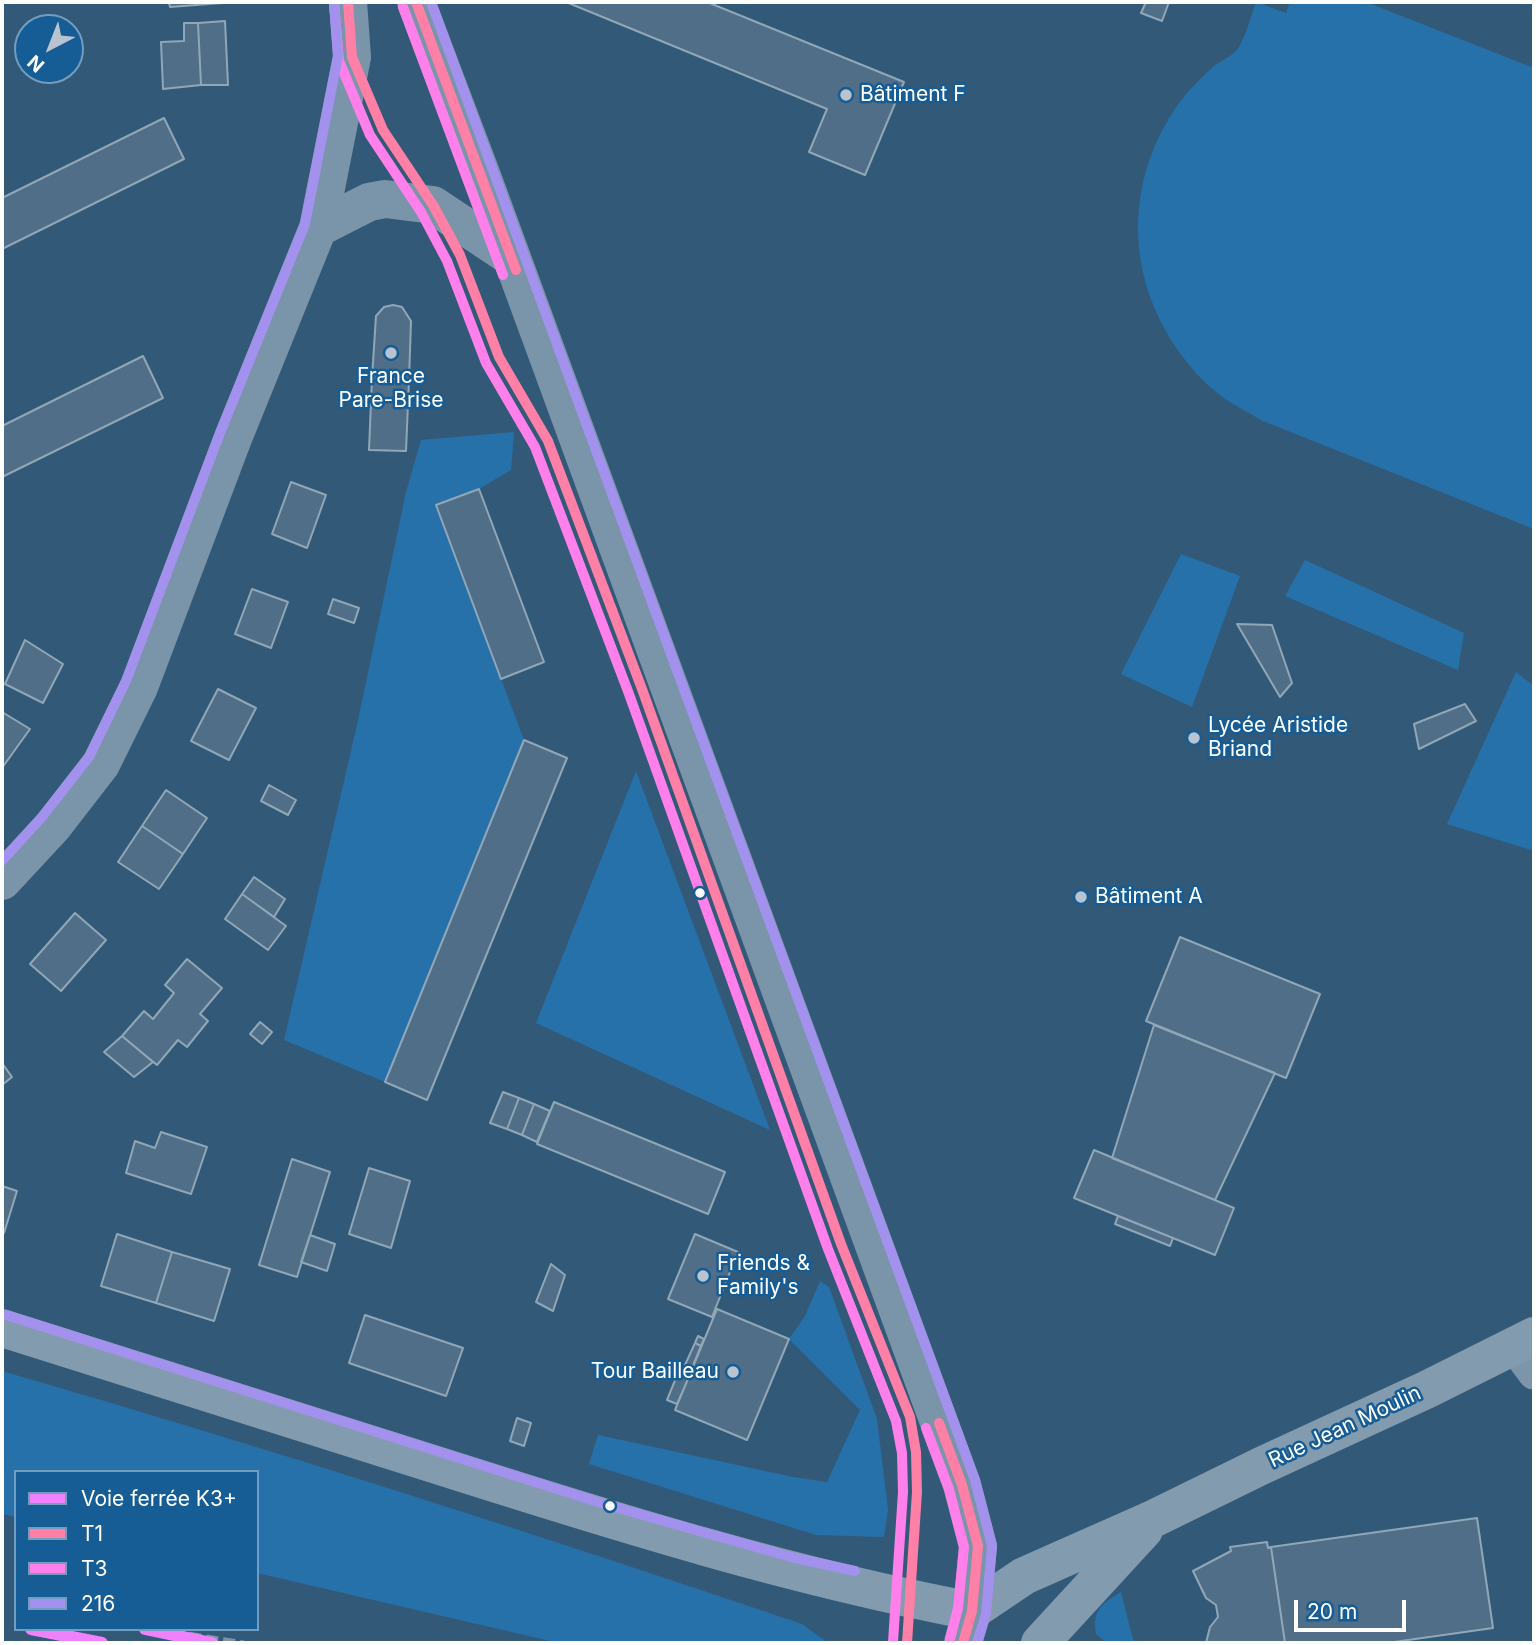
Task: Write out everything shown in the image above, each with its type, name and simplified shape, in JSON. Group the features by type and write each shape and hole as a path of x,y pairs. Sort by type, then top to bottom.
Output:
{"main road":[{"path":"2,881 53,826 101,764 139,687 233,438 318,228 352,57 348,2"},
{"path":"2,1328 607,1519 788,1571 910,1600 967,1627 978,1546 957,1472 416,2"},
{"path":"318,228 369,202 384,199 433,205 511,257"},
{"name":"Rue Jean Moulin","path":"967,1627 1024,1576 1527,1352"},
{"name":"Rue Jean Moulin","path":"1040,1643 1155,1518"},
{"path":"978,1546 1009,1573 1024,1576"}],"shaded area":[{"path":"1256,2 1286,13 1290,2 1366,2 1534,68 1534,529 1263,421 1228,401 1209,386 1183,357 1162,324 1148,290 1140,254 1138,217 1144,180 1156,144 1175,109 1203,76 1237,50"},
{"path":"514,432 511,470 479,489 436,505 524,740 385,1082 284,1040 357,725 406,492 421,440"},
{"path":"1181,554 1240,576 1192,707 1121,674"},
{"path":"1305,560 1464,633 1458,670 1285,596"},
{"path":"1516,672 1534,686 1534,839 1531,850 1447,824"},
{"path":"636,771 770,1130 536,1023"},
{"path":"820,1281 829,1287 877,1419 888,1510 884,1537 816,1535 589,1464 598,1435 827,1482 860,1410 789,1339 805,1316"},
{"path":"2,1371 404,1493 603,1557 802,1624 828,1643 559,1643 259,1573 259,1470 14,1470 14,1517 2,1514"},
{"path":"1121,1592 1134,1643 1107,1643 1096,1634 1097,1613 1104,1604"}],"building":[{"path":"169,2 235,2 170,7"},
{"name":"Bâtiment F","path":"566,2 707,2 904,82 865,175 809,152 827,109"},
{"path":"1146,2 1169,2 1162,21 1141,13"},
{"path":"225,21 228,85 201,85 198,23"},
{"path":"184,23 198,23 201,85 163,89 161,42 184,41"},
{"path":"164,118 184,159 2,249 2,198"},
{"name":"France Pare-Brise","path":"384,307 402,307 411,321 409,380 372,378 376,316"},
{"path":"143,356 163,398 2,477 2,426"},
{"path":"372,378 409,380 406,451 369,450"},
{"path":"291,482 326,495 307,548 272,534"},
{"path":"479,489 544,662 501,679 436,505"},
{"path":"252,589 288,602 271,648 235,634"},
{"path":"333,599 359,608 354,623 328,614"},
{"path":"1237,624 1272,625 1292,683 1280,697"},
{"path":"25,640 63,664 43,703 5,684"},
{"path":"218,689 256,708 229,760 191,741"},
{"path":"1465,704 1476,721 1419,749 1414,724"},
{"path":"2,712 30,729 2,768"},
{"path":"524,740 567,758 427,1100 385,1082"},
{"path":"269,785 296,800 288,815 261,801"},
{"path":"166,790 207,818 183,854 142,826"},
{"path":"142,826 183,854 159,889 118,862"},
{"path":"254,877 285,899 274,917 242,894"},
{"path":"242,894 286,926 268,950 225,919"},
{"path":"75,913 106,940 61,991 30,964"},
{"path":"1180,937 1320,994 1286,1078 1146,1021"},
{"path":"187,959 222,988 200,1014 208,1021 187,1047 178,1040 157,1065 122,1036 144,1011 153,1019 174,993 165,985"},
{"path":"260,1022 272,1032 262,1044 250,1034"},
{"path":"1154,1025 1275,1073 1215,1200 1112,1158"},
{"path":"122,1036 153,1062 134,1077 104,1052"},
{"path":"2,1063 12,1077 2,1085"},
{"path":"503,1092 519,1098 507,1129 490,1123"},
{"path":"519,1098 534,1104 522,1135 507,1129"},
{"path":"554,1102 725,1172 708,1214 537,1144"},
{"path":"534,1104 550,1111 537,1142 522,1135"},
{"path":"161,1132 207,1147 191,1194 126,1173 135,1141 155,1148"},
{"path":"1094,1150 1234,1208 1215,1255 1074,1198"},
{"path":"292,1159 330,1172 297,1277 259,1265"},
{"path":"369,1168 410,1181 391,1248 349,1234"},
{"path":"2,1186 17,1191 4,1233 2,1233"},
{"path":"1118,1216 1173,1238 1170,1246 1115,1224"},
{"path":"117,1234 172,1252 156,1303 101,1286"},
{"name":"Friends & Family's","path":"695,1234 738,1252 712,1317 668,1299"},
{"path":"310,1235 335,1244 327,1271 301,1262"},
{"path":"172,1252 230,1269 214,1321 156,1303"},
{"path":"551,1264 565,1275 553,1311 536,1302"},
{"name":"Tour Bailleau","path":"717,1309 789,1339 747,1440 675,1410"},
{"path":"365,1315 463,1348 446,1396 349,1363"},
{"path":"698,1336 704,1339 701,1346 695,1343"},
{"path":"695,1343 701,1346 692,1368 685,1365"},
{"path":"678,1373 689,1377 677,1404 667,1400"},
{"path":"517,1418 531,1423 524,1446 510,1441"},
{"path":"1477,1518 1493,1628 1387,1643 1285,1643 1271,1547"},
{"path":"1267,1542 1268,1548 1271,1547 1285,1643 1206,1643 1210,1627 1218,1617 1216,1605 1206,1598 1193,1571 1231,1551 1230,1547"}],"railway":[{"path":"169,1631 244,1643"},
{"path":"72,1637 105,1643"}],"rail line":[{"name":"K3+","path":"41,1631 102,1643"},
{"name":"K3+","path":"155,1631 212,1643"}],"transit line":[{"name":"T1","path":"348,2 352,57 383,130 433,205 460,255 499,357 548,441 642,689 841,1244 910,1417 916,1452 917,1492 907,1643"},
{"name":"T1","path":"416,2 516,270"},
{"name":"216","path":"431,2 975,1480 992,1546 986,1614 977,1643"},
{"name":"T3","path":"334,3 339,61 370,135 421,212 447,261 486,363 535,447 629,694 828,1249 896,1421 902,1453 903,1492 893,1642"},
{"name":"216","path":"2,861 42,817 89,757 126,681 220,433 305,224 338,56 334,3"},
{"name":"T3","path":"403,7 503,275"},
{"name":"216","path":"6,1315 611,1506 791,1557 855,1571"},
{"name":"T1","path":"939,1423 962,1485 978,1546 972,1611 963,1643"},
{"name":"T3","path":"926,1428 949,1489 964,1547 958,1608 950,1639"}],"place":[{"name":"Bâtiment F","path":"846,95"},
{"name":"France Pare-Brise","path":"391,353"},
{"name":"Lycée Aristide Briand","path":"1194,738"},
{"name":"Bâtiment A","path":"1081,897"},
{"name":"Friends & Family's","path":"703,1276"},
{"name":"Tour Bailleau","path":"733,1372"}]}
